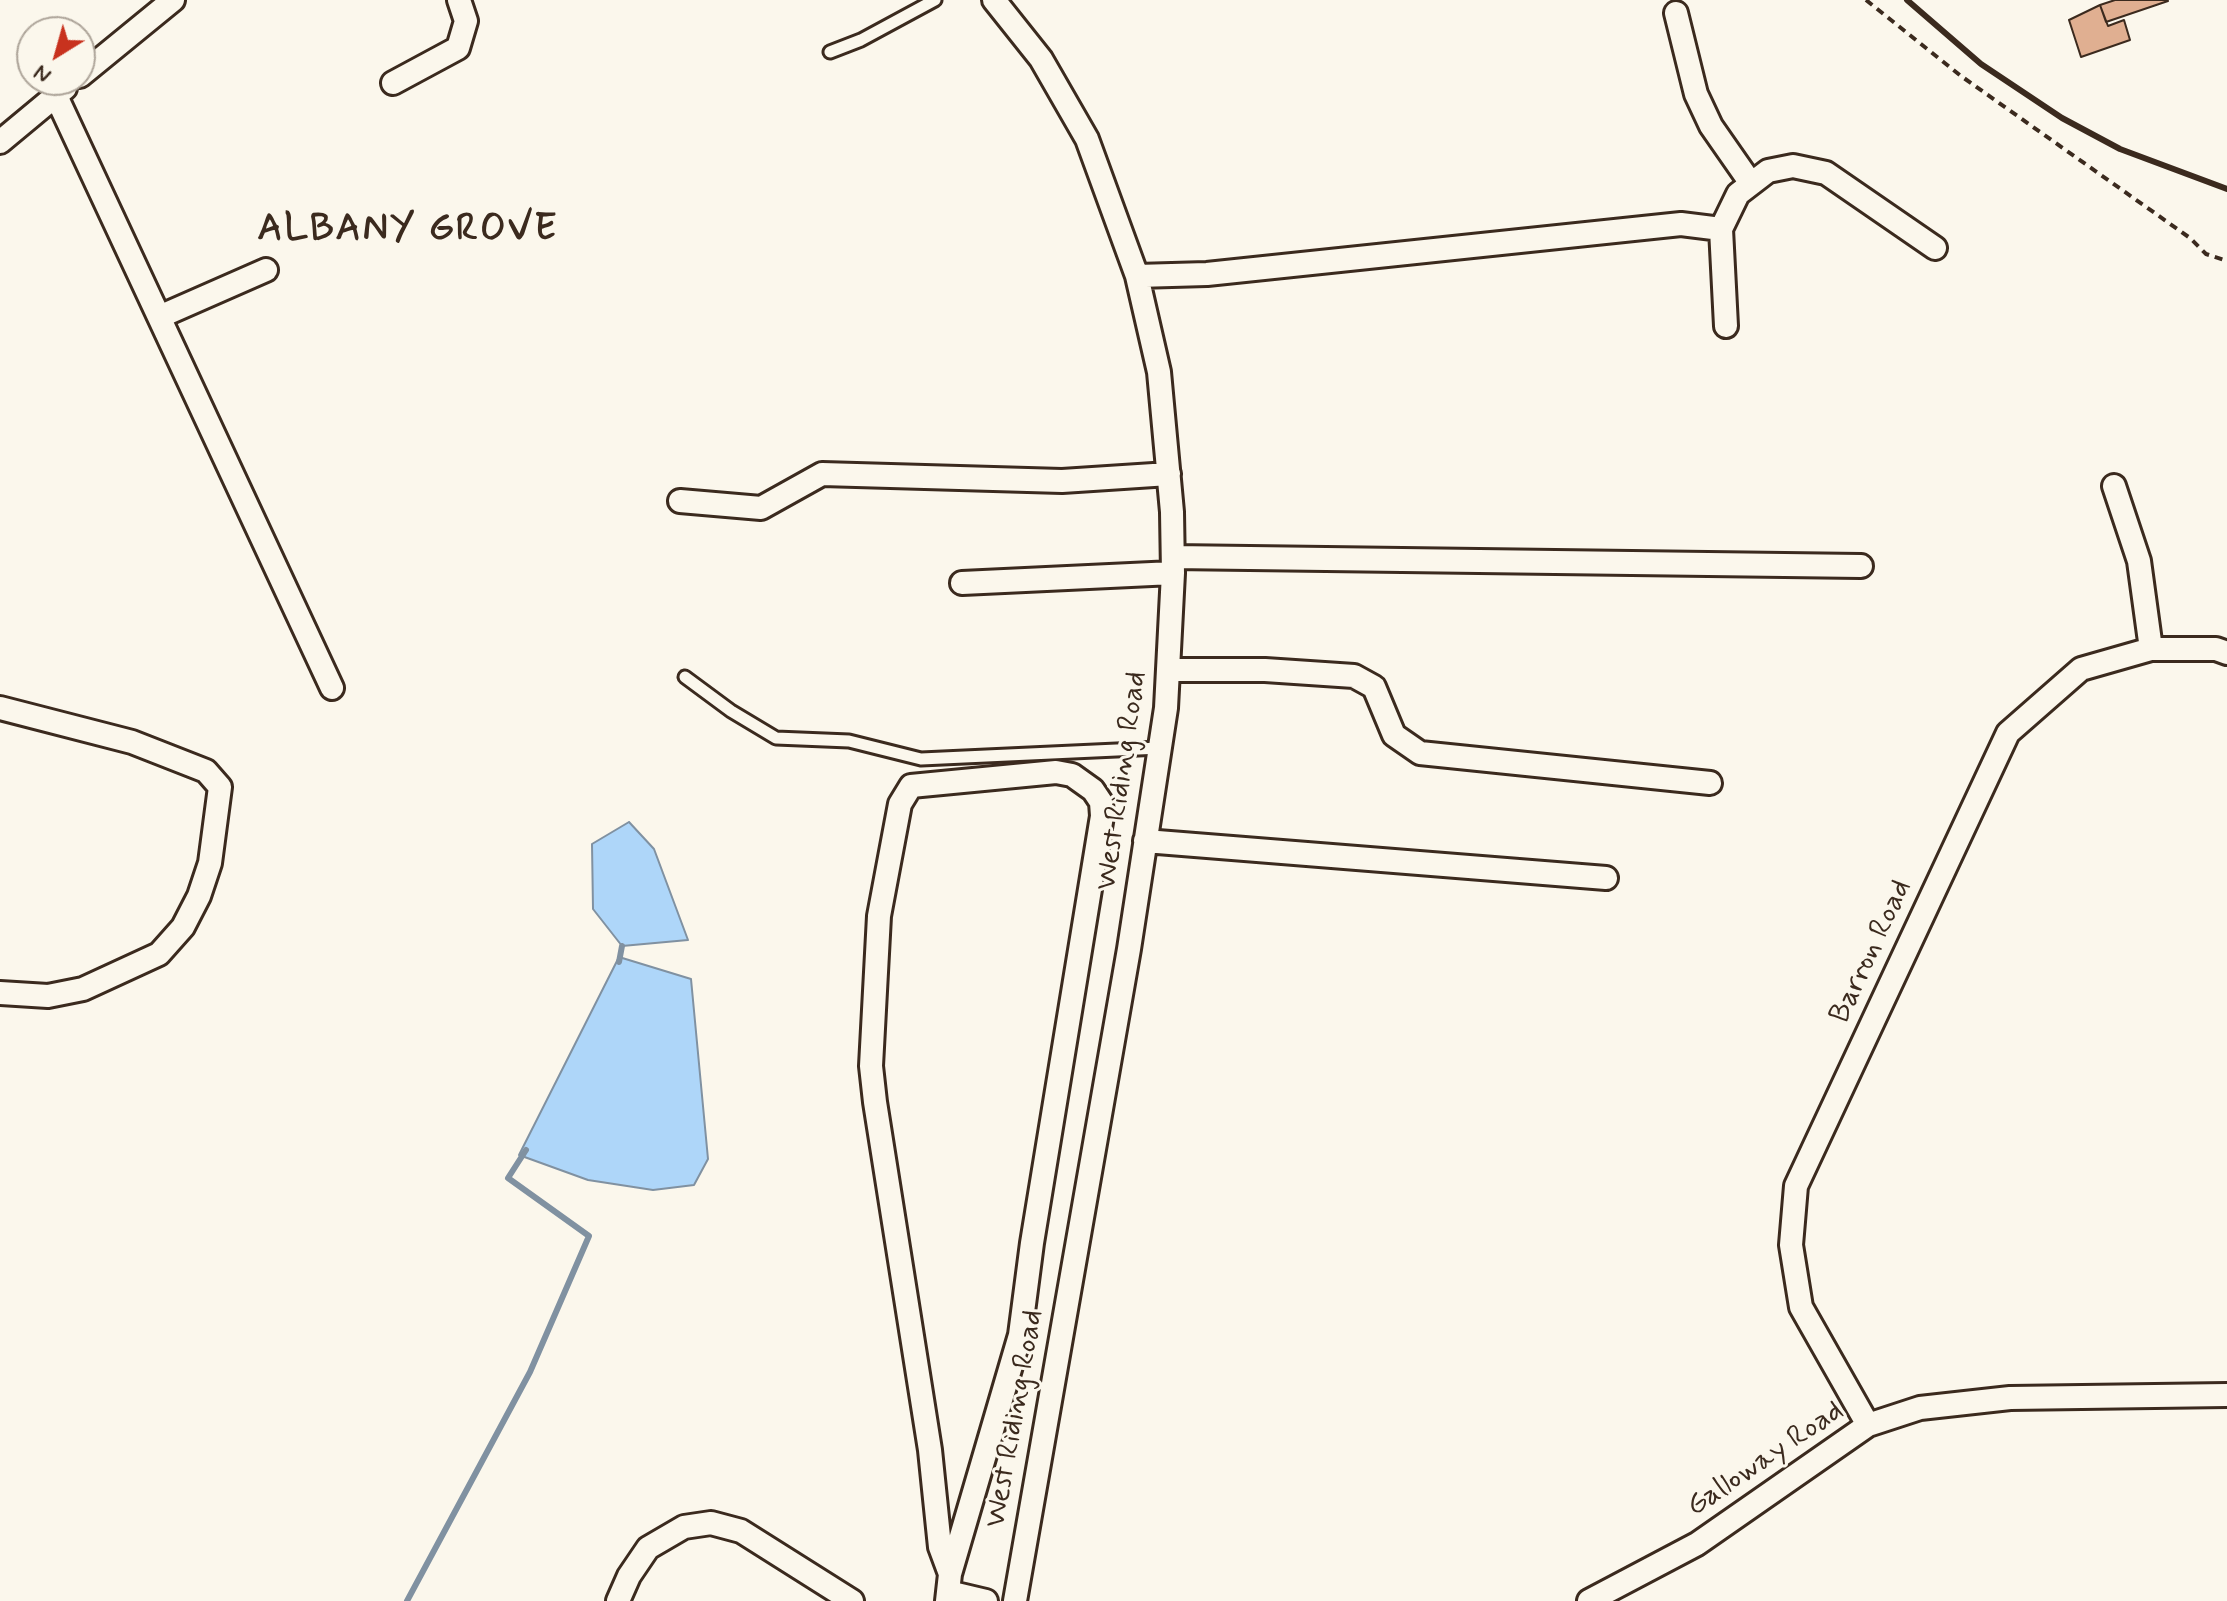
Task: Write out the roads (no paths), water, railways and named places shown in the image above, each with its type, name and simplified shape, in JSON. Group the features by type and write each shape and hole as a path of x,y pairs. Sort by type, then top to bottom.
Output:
{"street":[{"path":"96,63 173,0"},
{"path":"393,83 458,48 466,21 459,0"},
{"name":"West Riding Road","path":"994,0 1041,59 1081,128 1137,276 1159,372 1169,474 1173,565 1170,670 1160,748 1015,1601"},
{"path":"1676,13 1696,94 1711,126 1750,182"},
{"path":"0,142 56,96 332,688"},
{"path":"1726,326 1721,229 1728,208 1750,182 1780,167 1804,167 1826,173 1935,248"},
{"path":"1137,276 1207,274 1681,224 1721,229"},
{"path":"159,317 266,270"},
{"path":"680,501 761,508 822,474 1062,481 1169,474"},
{"path":"2114,486 2139,561 2151,649"},
{"path":"962,583 1173,565 1861,566"},
{"name":"Barron Road","path":"1868,1425 1801,1307 1791,1245 1796,1186 2008,733 2081,669 2151,649 2216,649 2227,653"},
{"path":"1170,670 1265,670 1354,676 1374,687 1394,735 1420,753 1710,783"},
{"path":"0,708 146,747 206,771 220,787 210,863 199,896 183,927 159,954 83,989 48,996 0,993"},
{"path":"1056,772 1072,775 1093,790 1101,802 1102,816 1020,1335 948,1589 940,1547 930,1450 894,1240 873,1090 871,1066 879,916 900,804 911,786 1056,772"},
{"path":"1145,841 1606,878"},
{"name":"Galloway Road","path":"1589,1601 1697,1544 1868,1425 1949,1403 2010,1398 2227,1395"},
{"path":"618,1601 648,1548 684,1527 711,1523 741,1531 852,1601"},
{"path":"948,1589 986,1601"}],"lane":[{"path":"830,52 861,40 935,0"},
{"path":"685,677 731,711 776,738 849,741 921,759 1160,748"}],"water":[{"path":"629,822 654,849 688,940 622,946 593,909 592,844"},
{"path":"619,957 691,979 708,1159 694,1185 653,1190 588,1180 519,1155"}],"waterway":[{"path":"619,962 622,946"},
{"path":"407,1601 530,1372 589,1236 508,1178 526,1150"}],"railway":[{"path":"1907,0 1981,64 2062,118 2120,149 2227,189"}],"district":[{"name":"ALBANY GROVE","path":"408,231"}]}
